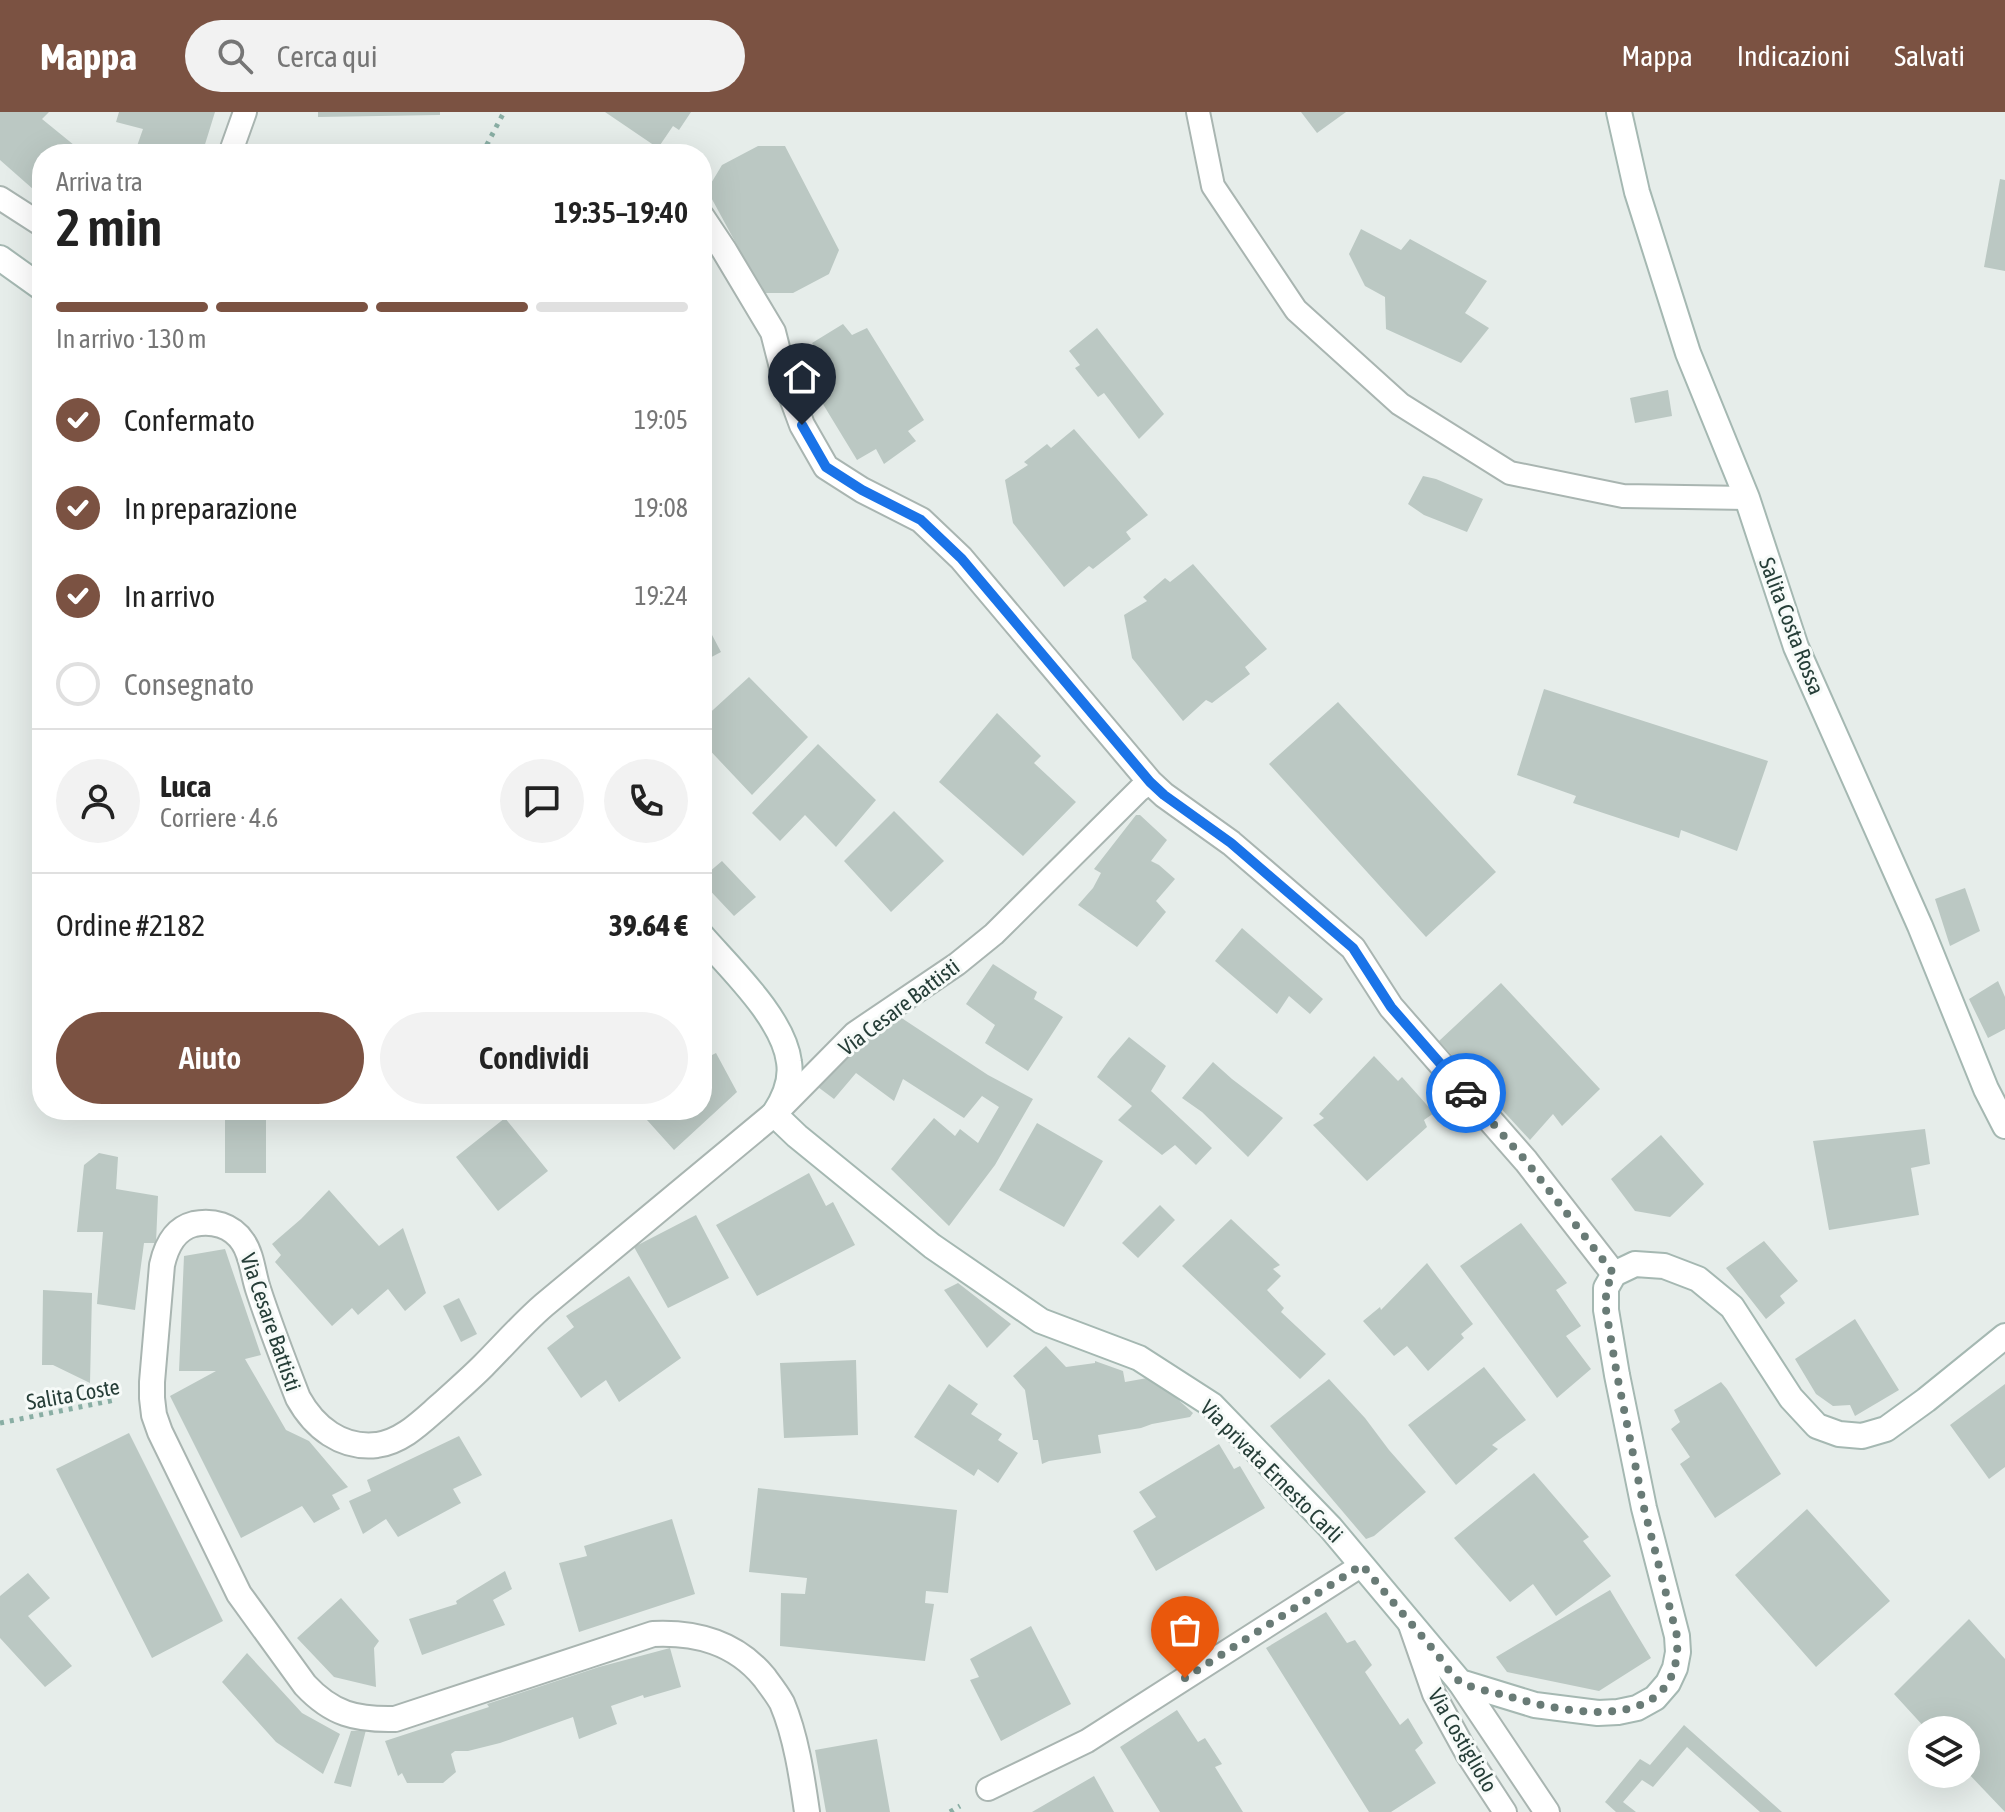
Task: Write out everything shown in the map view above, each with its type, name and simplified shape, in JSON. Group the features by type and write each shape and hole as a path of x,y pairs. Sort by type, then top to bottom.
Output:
{"street":[{"name":"Salita Costa Rossa","path":"1619,112 1637,192 1688,353 1747,498 1796,647 1920,926 1986,1089 2005,1126"},
{"path":"712,232 773,332 785,379 802,425 826,467 862,490 921,520 961,558 1150,782 1231,843 1353,948 1391,1007 1526,1161 1614,1274"},
{"path":"0,258 32,281"},
{"path":"712,947 747,987 777,1028 786,1046 790,1065 788,1083 783,1100 774,1114"},
{"name":"Via Cesare Battisti","path":"774,1114 540,1309 414,1429 376,1445 337,1439 307,1415 257,1288 243,1242 221,1224 206,1222 190,1225 176,1235 166,1248 162,1265 152,1398 160,1432 239,1594 305,1685 332,1709 372,1720 395,1719 653,1634 700,1636 743,1656 781,1702 800,1764 807,1812"},
{"name":"Via privata Ernesto Carli","path":"774,1114 932,1246 1041,1321 1139,1358 1212,1405 1330,1527 1460,1682 1547,1812"},
{"path":"1460,1682 1535,1705 1598,1713 1618,1712 1637,1708 1655,1698 1668,1683 1675,1668 1677,1636 1644,1508 1606,1310 1606,1288 1614,1274 1635,1264 1664,1266 1698,1279 1732,1307 1791,1398 1817,1426 1839,1434 1862,1436 1886,1429 2005,1336"}],"lane":[{"path":"234,144 245,112"},
{"path":"1198,112 1213,186 1296,310 1400,404 1510,473 1623,496 1747,498"},
{"path":"0,198 32,219"},
{"name":"Via Cesare Battisti","path":"774,1114 855,1033 957,964 994,934 1150,782"},
{"path":"988,1789 1087,1741 1362,1565"},
{"name":"Via Costigliolo","path":"1408,1620 1434,1694 1467,1754 1505,1812"}],"path":[{"path":"487,144 504,112"},
{"name":"Salita Coste","path":"0,1423 110,1400 152,1398"}],"building":[{"path":"0,112 49,112 42,119 73,144 32,144 32,188 0,160"},
{"path":"119,112 215,112 205,144 138,144 143,129 116,122"},
{"path":"318,112 440,112 440,115 318,117"},
{"path":"605,112 691,112 679,130 673,126 661,144 652,144"},
{"path":"1301,112 1346,112 1317,133"},
{"path":"758,146 785,146 839,250 829,274 793,293 763,293 712,199 712,182 722,165"},
{"path":"2000,179 2005,180 2005,271 1984,267"},
{"path":"1361,229 1401,250 1410,239 1487,281 1465,313 1489,328 1461,363 1386,329 1385,297 1365,286 1349,254"},
{"path":"843,324 852,335 867,328 924,420 908,431 916,441 884,464 876,449 857,460 801,368 821,357 812,343"},
{"path":"1097,328 1164,414 1139,439 1104,393 1098,397 1075,368 1080,365 1069,351"},
{"path":"1668,390 1672,416 1635,423 1630,398"},
{"path":"1074,429 1148,515 1126,532 1131,539 1093,569 1089,566 1064,587 1013,523 1005,480 1028,465 1024,462 1047,444 1051,448"},
{"path":"1423,476 1483,499 1467,532 1424,515 1408,504"},
{"path":"1193,564 1267,649 1245,667 1250,674 1212,703 1206,700 1183,721 1132,658 1124,615 1147,601 1143,597 1165,578 1170,582"},
{"path":"712,635 721,652 712,657"},
{"path":"749,677 808,737 752,795 712,753 712,711"},
{"path":"1544,689 1768,761 1737,851 1681,830 1679,838 1573,803 1576,796 1517,775"},
{"path":"1338,702 1496,872 1426,937 1269,764"},
{"path":"997,713 1041,756 1034,763 1076,802 1023,856 939,782"},
{"path":"818,744 876,800 836,847 805,815 780,841 752,813"},
{"path":"894,811 944,861 891,912 844,861"},
{"path":"1136,815 1140,815 1167,840 1151,861 1175,879 1156,901 1166,912 1137,947 1078,905 1101,873 1094,869"},
{"path":"722,861 756,897 734,916 712,893 712,870"},
{"path":"1965,888 1980,931 1950,946 1935,899"},
{"path":"1242,928 1323,999 1310,1014 1289,996 1277,1014 1215,961"},
{"path":"993,964 1037,992 1034,999 1063,1017 1028,1071 985,1043 995,1025 966,1004"},
{"path":"1998,981 2005,997 2005,1029 1988,1038 1969,999"},
{"path":"1501,983 1600,1089 1562,1126 1553,1114 1530,1140 1439,1041"},
{"path":"897,1015 988,1075 1033,1099 995,1165 949,1226 891,1169 934,1118 955,1136 960,1129 978,1143 999,1107 982,1096 964,1118 903,1079 894,1101 856,1073 834,1099 818,1087 844,1059"},
{"path":"1129,1037 1166,1066 1151,1091 1212,1148 1196,1165 1175,1145 1162,1155 1118,1120 1132,1106 1097,1077"},
{"path":"716,1053 737,1092 712,1115 712,1055"},
{"path":"1374,1056 1398,1081 1402,1077 1434,1113 1424,1120 1427,1127 1367,1181 1313,1125 1324,1118 1319,1114"},
{"path":"1213,1062 1283,1118 1248,1157 1202,1112 1182,1098"},
{"path":"225,1120 266,1120 266,1173 225,1173"},
{"path":"502,1120 507,1120 548,1171 498,1211 456,1157"},
{"path":"647,1120 707,1120 674,1150"},
{"path":"1037,1123 1103,1161 1064,1227 999,1190"},
{"path":"1925,1129 1930,1164 1911,1168 1919,1215 1829,1230 1813,1141"},
{"path":"1661,1135 1704,1184 1670,1217 1635,1211 1611,1179"},
{"path":"99,1153 118,1157 116,1189 158,1196 156,1243 144,1243 135,1310 97,1304 103,1232 77,1232 84,1165"},
{"path":"809,1173 826,1206 833,1202 855,1245 757,1296 716,1225"},
{"path":"329,1190 379,1246 403,1228 426,1293 405,1311 388,1289 358,1315 352,1308 332,1326 275,1262 281,1255 272,1244"},
{"path":"1160,1205 1175,1220 1138,1258 1122,1243"},
{"path":"696,1215 729,1278 668,1308 634,1247"},
{"path":"1231,1219 1280,1265 1273,1269 1281,1276 1267,1290 1284,1308 1281,1312 1326,1354 1300,1379 1182,1266"},
{"path":"1521,1223 1567,1283 1556,1290 1581,1326 1566,1336 1591,1369 1557,1398 1460,1266"},
{"path":"1764,1241 1798,1281 1780,1296 1785,1303 1766,1319 1726,1268"},
{"path":"225,1249 261,1355 245,1359 286,1430 309,1441 348,1487 332,1495 340,1509 314,1523 302,1506 241,1538 170,1396 216,1371 179,1371 184,1256"},
{"path":"1427,1263 1473,1324 1461,1334 1464,1338 1428,1371 1407,1346 1394,1356 1363,1321 1380,1307 1381,1310"},
{"path":"629,1276 681,1358 619,1402 606,1380 581,1398 547,1348 574,1327 566,1316"},
{"path":"958,1283 1011,1324 987,1348 944,1290"},
{"path":"43,1290 92,1293 90,1383 53,1365 42,1365"},
{"path":"459,1298 477,1334 461,1342 443,1306"},
{"path":"1855,1319 1899,1390 1855,1416 1850,1405 1833,1406 1816,1394 1795,1359"},
{"path":"1046,1346 1066,1367 1095,1361 1123,1371 1125,1382 1153,1377 1193,1413 1190,1417 1098,1435 1101,1453 1042,1464 1038,1440 1033,1440 1025,1390 1013,1376"},
{"path":"856,1360 858,1435 784,1438 780,1363"},
{"path":"1484,1367 1526,1420 1492,1445 1498,1449 1456,1485 1408,1425"},
{"path":"1329,1379 1426,1492 1374,1536 1366,1539 1270,1426"},
{"path":"1721,1382 1781,1474 1715,1518 1680,1464 1690,1457 1671,1429 1680,1422 1674,1410"},
{"path":"949,1384 978,1404 971,1414 1002,1434 998,1440 1018,1453 998,1483 978,1469 974,1476 914,1437"},
{"path":"2005,1384 2005,1467 1989,1479 1950,1425"},
{"path":"129,1433 223,1621 152,1658 56,1469"},
{"path":"459,1436 482,1475 453,1489 461,1503 398,1537 386,1519 363,1534 349,1501 371,1491 367,1480"},
{"path":"1219,1444 1234,1469 1240,1466 1265,1508 1156,1571 1133,1531 1156,1517 1139,1492"},
{"path":"1534,1473 1589,1537 1583,1541 1611,1576 1556,1616 1533,1584 1510,1602 1454,1538"},
{"path":"758,1488 957,1510 948,1593 926,1591 925,1603 934,1604 925,1661 780,1646 781,1593 805,1594 807,1578 749,1572"},
{"path":"1807,1509 1890,1601 1816,1667 1735,1575"},
{"path":"672,1519 695,1594 579,1632 559,1563 587,1556 584,1546"},
{"path":"505,1571 512,1589 493,1600 505,1625 422,1655 409,1619 457,1604 456,1601"},
{"path":"28,1573 50,1598 28,1616 72,1666 45,1687 0,1638 0,1596"},
{"path":"1610,1590 1651,1658 1599,1691 1507,1672 1496,1657"},
{"path":"341,1598 379,1641 374,1648 376,1687 334,1677 297,1638"},
{"path":"1326,1612 1347,1643 1355,1640 1372,1665 1365,1672 1400,1725 1408,1718 1423,1743 1415,1750 1436,1783 1391,1812 1369,1812 1266,1648"},
{"path":"1969,1619 2005,1659 2005,1812 1980,1786 1980,1716 1914,1716 1894,1694"},
{"path":"1031,1626 1071,1704 1001,1741 970,1680 979,1677 970,1659"},
{"path":"670,1648 681,1687 611,1706 617,1724 579,1739 573,1717 500,1743 455,1751 451,1754 456,1772 443,1783 407,1783 402,1773 398,1776 385,1741 599,1667"},
{"path":"247,1653 302,1713 340,1734 323,1774 276,1742 222,1682"},
{"path":"1177,1710 1198,1742 1205,1738 1222,1764 1215,1767 1243,1812 1160,1812 1120,1747"},
{"path":"1684,1725 1782,1812 1760,1812 1687,1747 1653,1787 1642,1780 1623,1802 1636,1812 1616,1812 1605,1802 1640,1759 1650,1765"},
{"path":"366,1730 351,1787 334,1783 351,1731"},
{"path":"877,1739 890,1812 826,1812 815,1750"},
{"path":"1094,1776 1114,1812 1032,1812"}],"way so far":[{"path":"1185,1678 1362,1565 1460,1682 1535,1705 1598,1713 1637,1708 1655,1698 1668,1683 1675,1668 1677,1636 1644,1508 1617,1375 1606,1310 1606,1288 1614,1274 1526,1161 1466,1093"}],"route":[{"path":"802,425 826,467 862,490 921,520 961,558 1150,782 1231,843 1353,948 1391,1007 1466,1093"}]}
